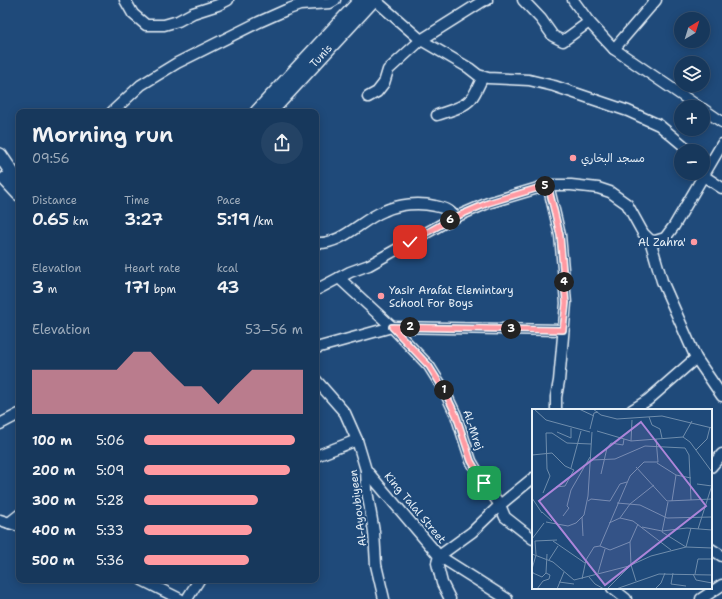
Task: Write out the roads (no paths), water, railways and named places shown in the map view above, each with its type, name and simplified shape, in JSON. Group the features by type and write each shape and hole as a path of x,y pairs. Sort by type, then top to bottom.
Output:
{"main road":[{"path":"260,109 361,0"},
{"name":"Tunis","path":"273,109 374,0"},
{"path":"0,155 16,179"},
{"path":"0,170 6,180 16,191"}],"street":[{"path":"125,0 133,14 146,25 164,25 178,21 193,13 218,5 228,0"},
{"path":"115,109 141,84 177,63 259,22 300,3 330,3 335,0"},
{"path":"374,0 421,40 483,77 528,80 554,86 628,111 659,125 682,144"},
{"path":"368,97 377,92 384,83 388,70 421,40 483,1 487,0"},
{"path":"523,0 541,19 553,36 563,41 589,22"},
{"path":"573,0 589,22 614,49 689,100"},
{"path":"614,49 656,0"},
{"path":"437,115 453,110 466,103 472,98 483,77"},
{"path":"710,114 722,122"},
{"path":"710,162 722,144"},
{"path":"650,240 655,241 665,238 674,226 698,180"},
{"path":"709,180 722,188"},
{"path":"548,185 560,235 566,303 556,409"},
{"path":"319,288 369,265 455,217 488,203 548,185 571,185 598,188 610,192 627,204 643,233 650,240 662,281 696,358 722,396"},
{"path":"319,243 326,243 343,236 384,210 415,204 429,204 440,207 448,210 455,217"},
{"name":"AL-Mrej","path":"339,278 392,327 429,366 444,390 456,415 471,461 484,483 500,504 505,516 532,538"},
{"path":"319,347 392,327 563,330"},
{"path":"634,409 648,400 696,358"},
{"name":"Al-Ayoubiyeen","path":"319,383 345,413 357,440 366,470 367,491 374,532 376,565 384,599"},
{"path":"0,424 16,416"},
{"path":"319,455 357,440"},
{"path":"712,466 722,454"},
{"name":"King Talal Street","path":"366,470 439,556 507,599"},
{"path":"450,599 442,583 437,563 439,556 472,532 500,504 532,479"},
{"path":"4,521 16,516"},
{"path":"4,521 16,525"},
{"path":"712,550 722,556"},
{"path":"148,583 180,599"},
{"path":"187,599 197,583"},
{"path":"701,599 722,584"},
{"path":"613,589 626,599"}],"place":[{"name":"مسجد البخاري","path":"573,158"},
{"name":"Al Zahra'","path":"694,242"},
{"name":"Yasir Arafat Elemintary School For Boys","path":"381,296"}]}
